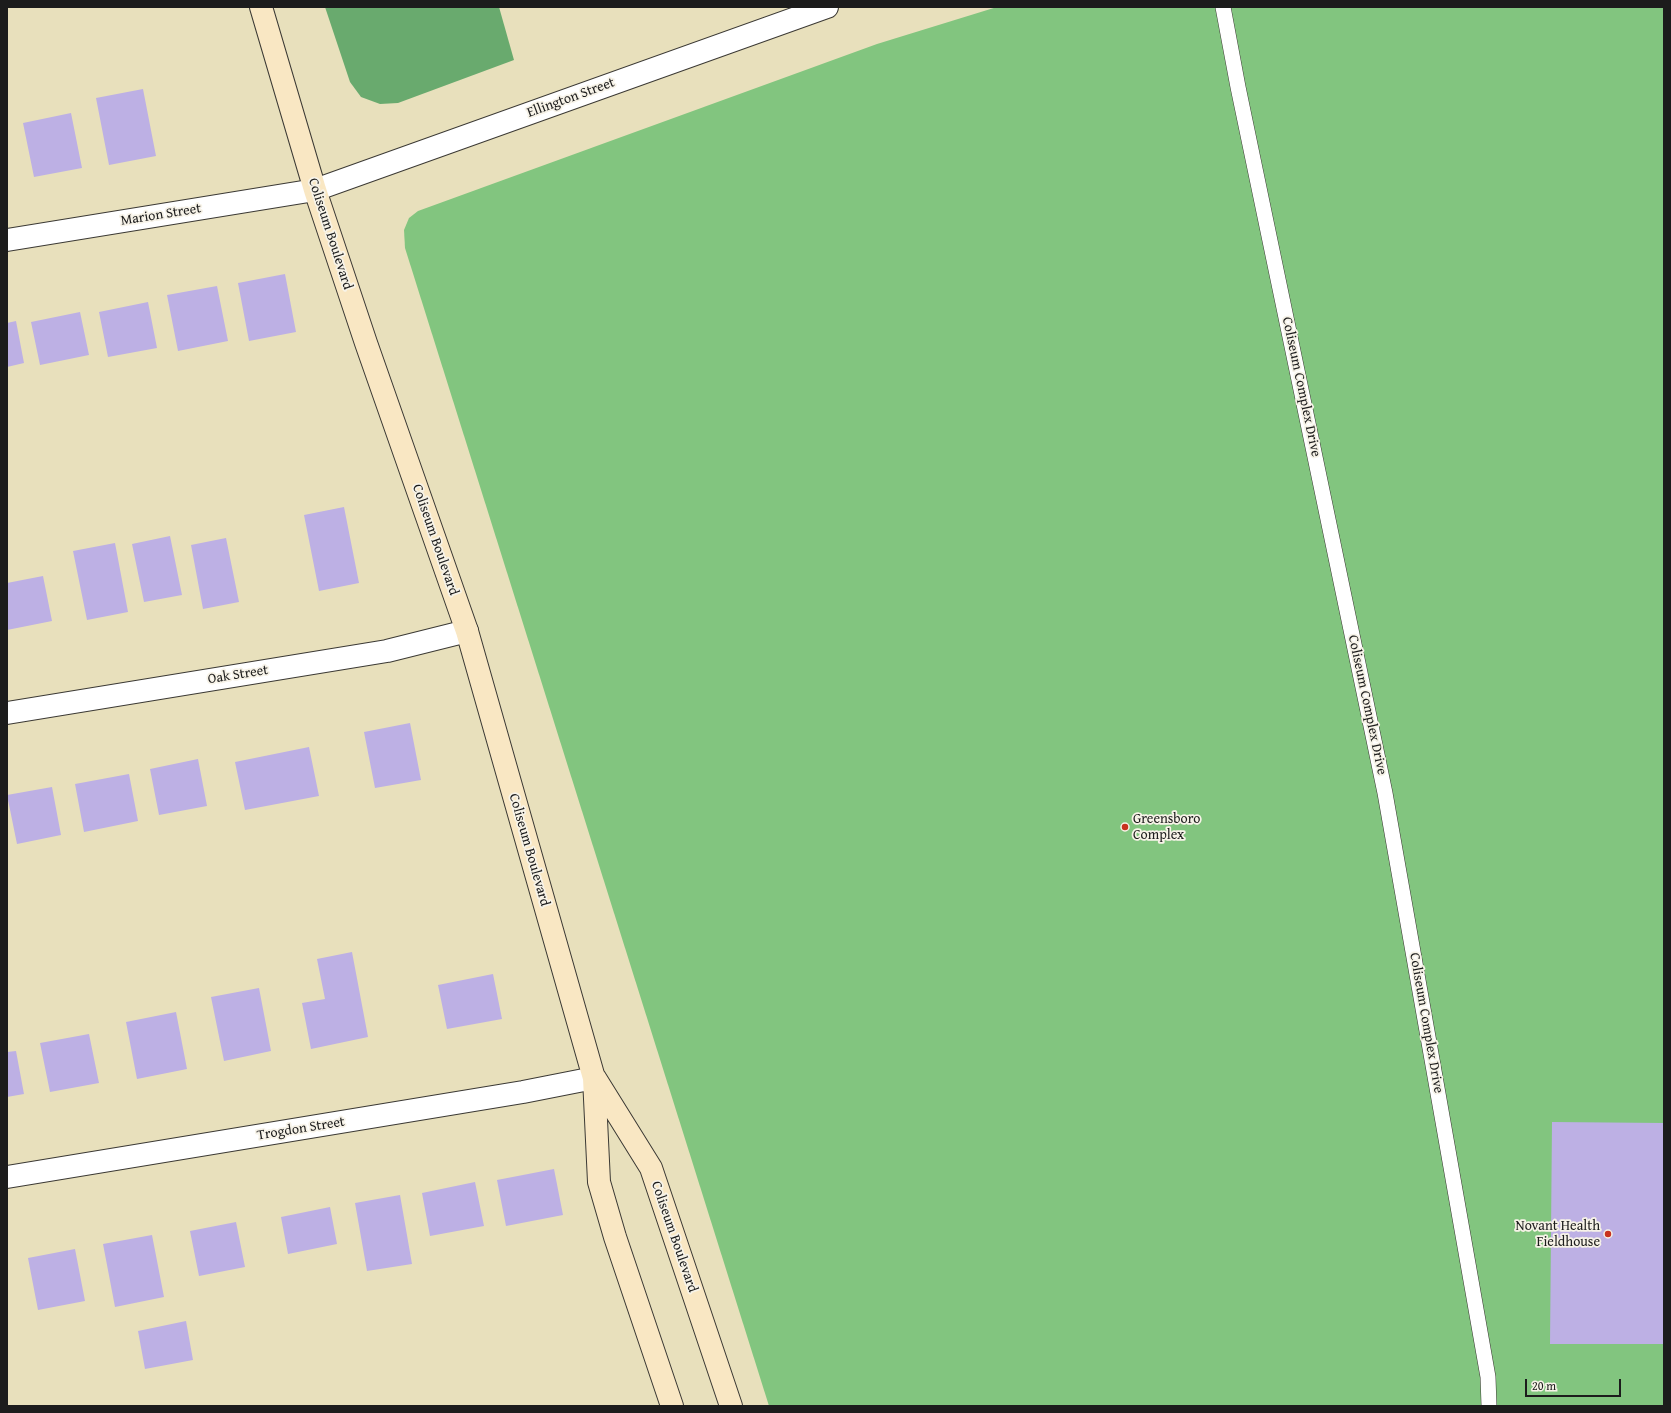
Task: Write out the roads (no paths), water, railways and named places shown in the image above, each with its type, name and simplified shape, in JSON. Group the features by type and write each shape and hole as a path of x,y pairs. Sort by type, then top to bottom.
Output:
{"main road":[{"name":"Coliseum Boulevard","path":"261,7 315,190 467,631 594,1078 599,1182 615,1237 672,1406"},
{"name":"Coliseum Boulevard","path":"594,1078 651,1168 731,1406"}],"street":[{"name":"Ellington Street","path":"315,190 827,7"},
{"name":"Marion Street","path":"7,240 315,190"},
{"name":"Oak Street","path":"7,713 387,651 467,631"},
{"name":"Trogdon Street","path":"7,1177 523,1092 594,1078"}],"lane":[{"name":"Coliseum Complex Drive","path":"1223,7 1238,87 1385,793 1488,1377 1489,1406"}],"place":[{"name":"Greensboro Complex","path":"1125,827"},
{"name":"Novant Health Fieldhouse","path":"1608,1234"}]}
